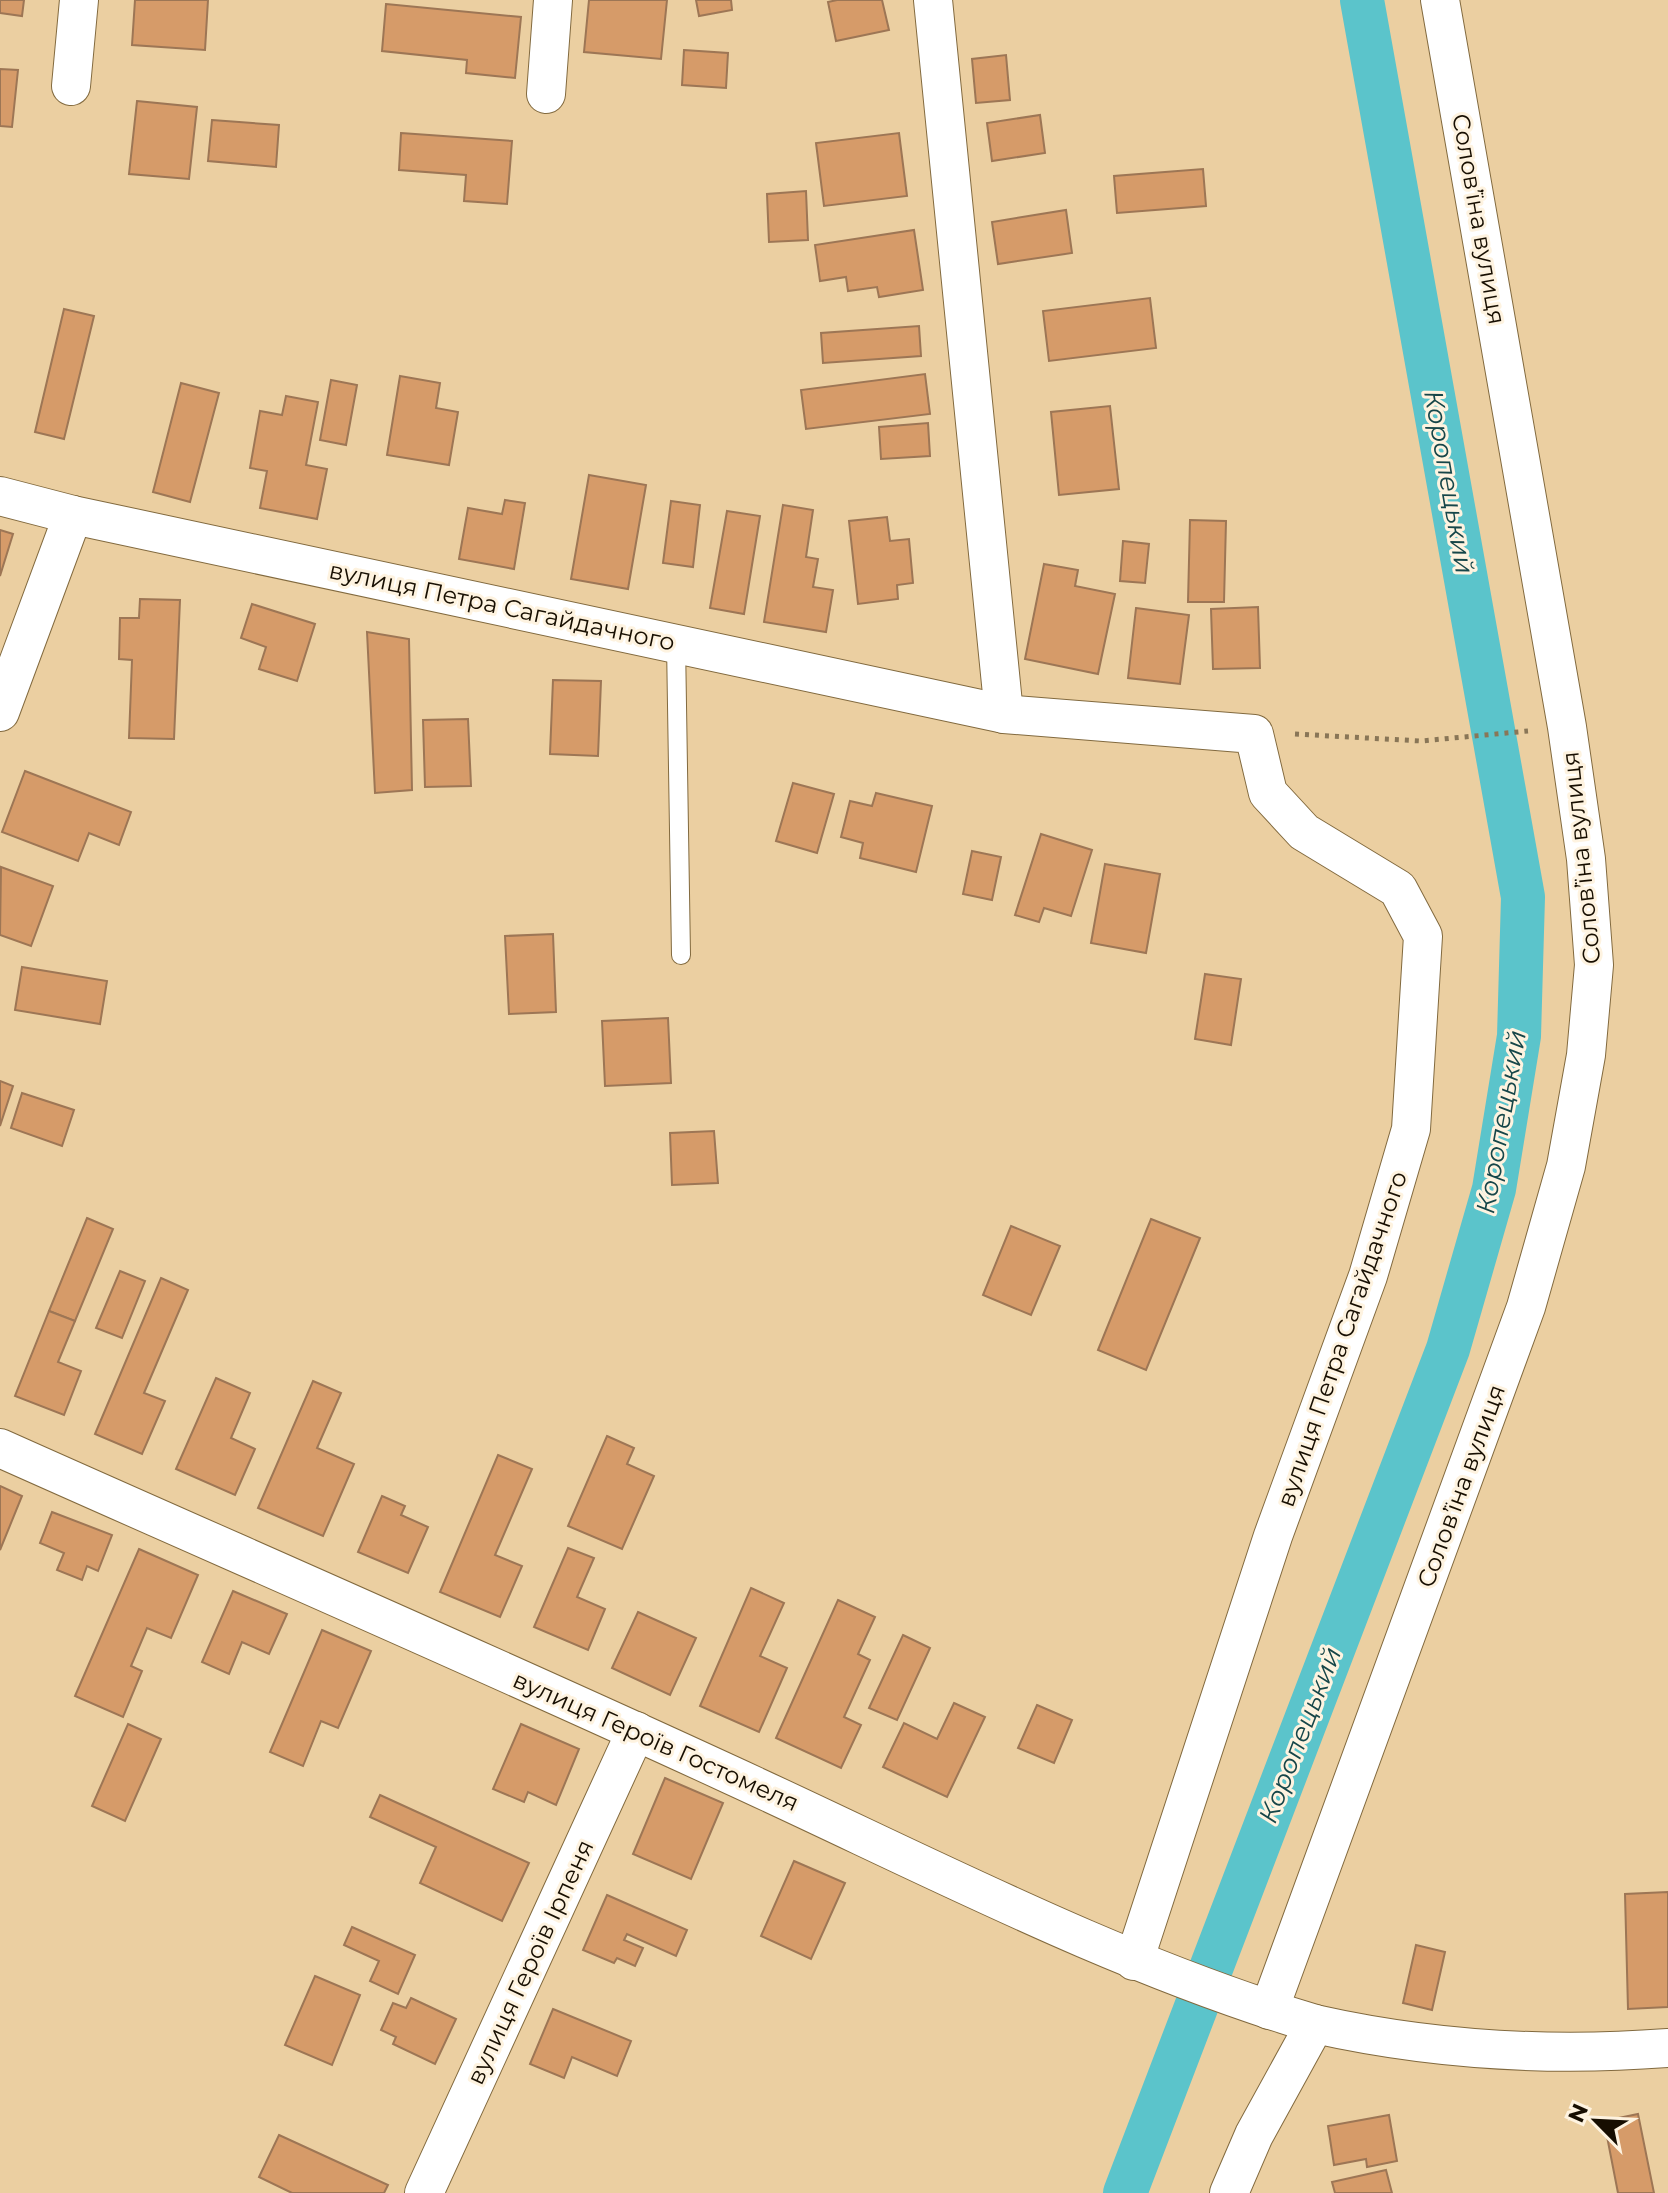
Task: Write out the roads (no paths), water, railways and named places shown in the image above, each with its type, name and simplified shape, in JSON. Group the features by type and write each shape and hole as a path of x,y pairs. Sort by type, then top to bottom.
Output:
{"street":[{"path":"71,86 79,0"},
{"path":"546,94 553,0"},
{"path":"933,0 1004,714"},
{"name":"Соловʼїна вулиця","path":"1269,2010 1526,1307 1566,1166 1586,1055 1594,965 1586,859 1567,727 1440,0"},
{"name":"вулиця Петра Сагайдачного","path":"0,496 73,515 1004,714 1254,734 1268,793 1304,832 1398,889 1423,936 1411,1129 1368,1276 1273,1536 1134,1961"},
{"path":"0,712 73,515"},
{"name":"вулиця Героїв Гостомеля","path":"0,1448 636,1731 1176,1979 1315,2024 1389,2041 1454,2049 1668,2048"},
{"name":"вулиця Героїв Ірпеня","path":"424,2193 636,1731"},
{"path":"1229,2193 1254,2135 1315,2024"}],"lane":[{"path":"676,643 681,955"}],"waterway":[{"name":"Коропецький","path":"1125,2193 1448,1349 1494,1189 1519,1036 1523,897 1362,0"}]}
